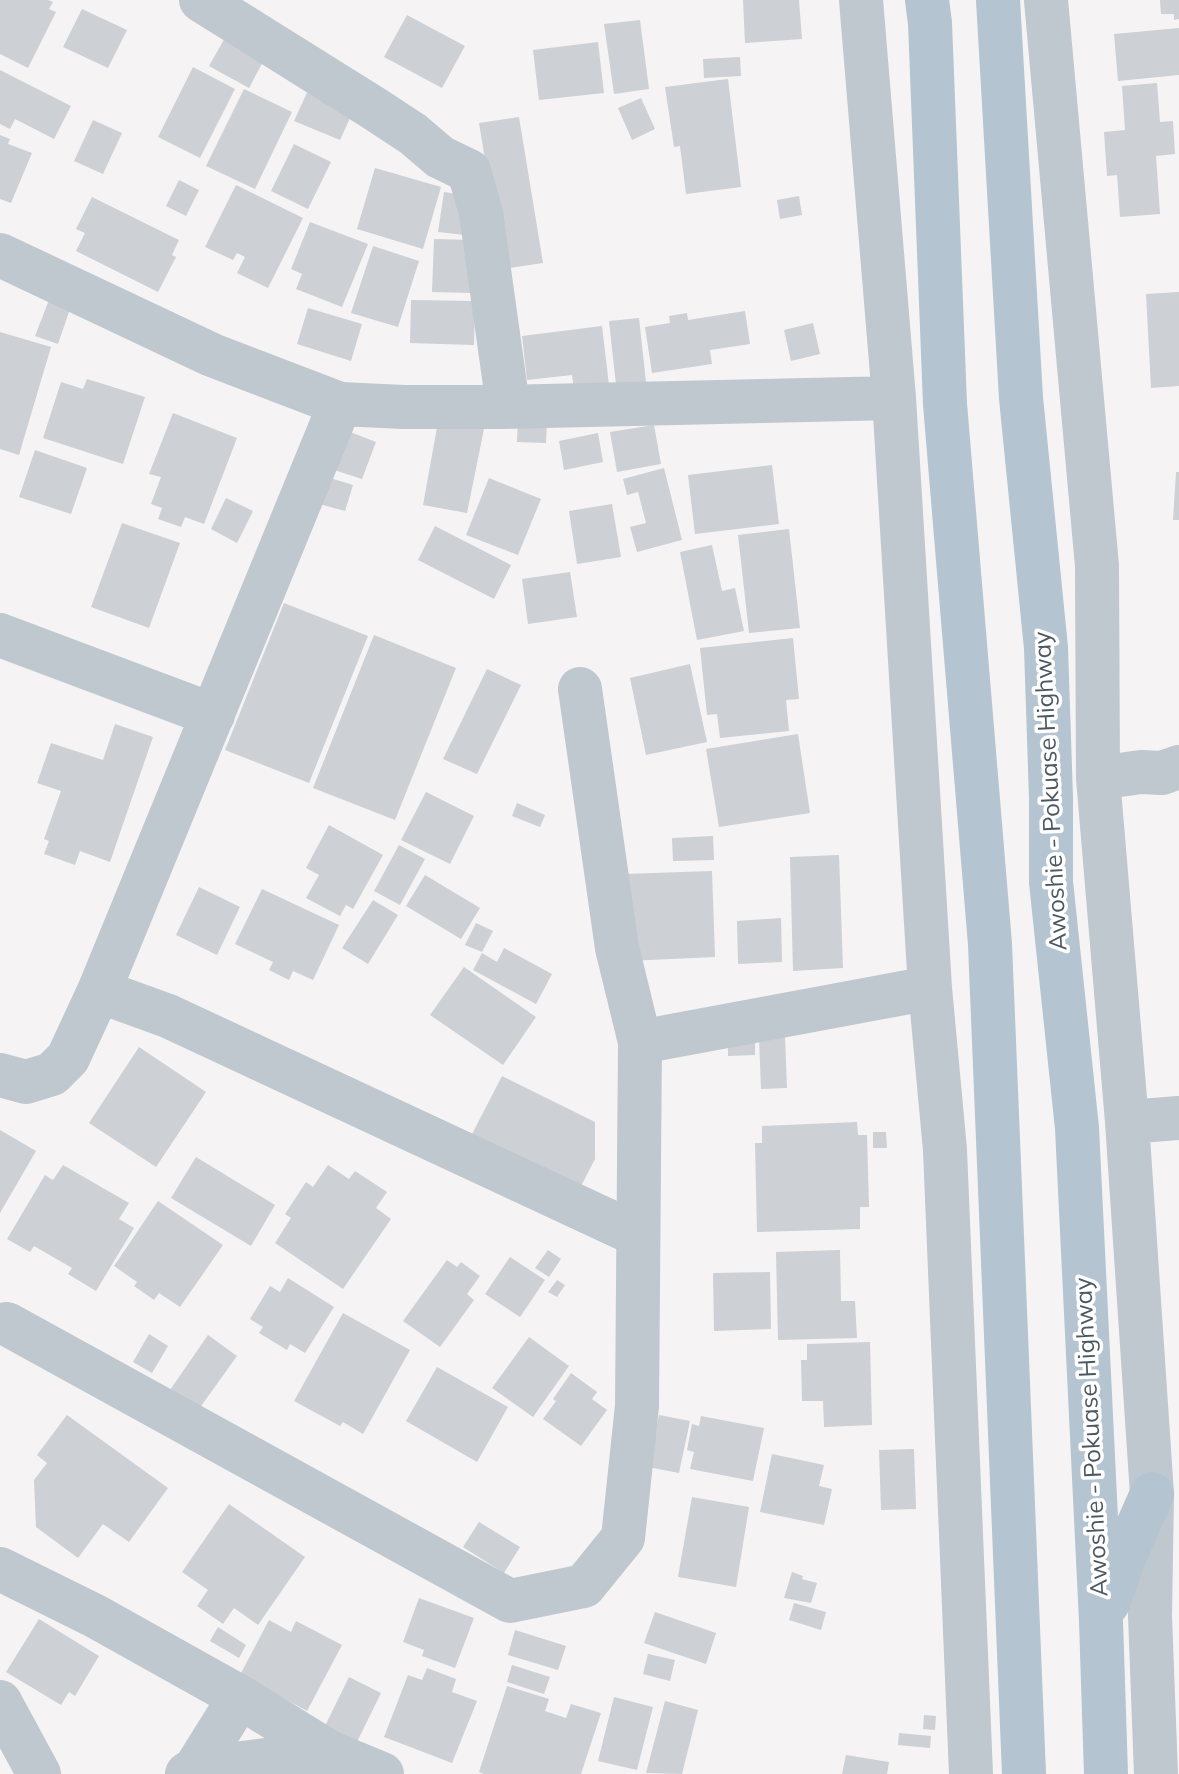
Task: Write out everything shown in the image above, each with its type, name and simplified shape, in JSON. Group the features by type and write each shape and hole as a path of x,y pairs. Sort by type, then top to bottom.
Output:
{"main road":[{"path":"927,0 945,404 990,944 1024,1774"},
{"name":"Awoshie - Pokuase Highway","path":"998,0 1021,398 1046,648 1051,882 1077,1128 1106,1774"},
{"path":"1101,1621 1152,1494"}],"street":[{"path":"201,0 375,109 413,134 440,157 469,171 481,213 508,406"},
{"path":"861,0 894,398 930,988 945,1150 971,1774"},
{"path":"1046,0 1097,566 1098,778 1127,1122 1152,1494 1150,1616 1156,1774"},
{"path":"0,255 212,355 340,404 508,406 894,398"},
{"path":"0,1075 26,1082 52,1074 68,1058 99,991 340,404"},
{"path":"0,635 213,715"},
{"path":"7,1324 510,1601 584,1586 623,1538 637,1406 640,1042 617,948 580,689"},
{"path":"1098,778 1141,772 1162,773 1179,767"},
{"path":"640,1042 930,988"},
{"path":"99,991 168,1016 638,1235"},
{"path":"1127,1122 1179,1118"},
{"path":"0,1569 95,1616 240,1697 329,1752 382,1774"},
{"path":"191,1771 240,1697"},
{"path":"0,1702 39,1774"},
{"path":"191,1771 329,1752"}],"building":[{"path":"0,0 53,2 49,9 56,12 28,68 0,54"},
{"path":"743,0 799,0 802,39 745,43"},
{"path":"1160,0 1179,0 1179,19 1174,20 1174,14 1161,14"},
{"path":"82,9 127,30 108,68 63,47"},
{"path":"407,15 465,46 442,88 384,57"},
{"path":"640,20 649,89 614,94 604,24"},
{"path":"1179,28 1179,75 1118,81 1114,34"},
{"path":"226,36 265,58 249,88 209,66"},
{"path":"598,42 604,93 539,100 533,50"},
{"path":"740,57 741,76 704,78 703,59"},
{"path":"193,67 235,89 200,158 158,137"},
{"path":"0,70 71,106 54,139 15,119 10,129 0,124"},
{"path":"728,79 741,187 686,194 680,146 674,147 665,87"},
{"path":"1157,83 1160,122 1173,121 1175,154 1156,156 1160,214 1120,217 1117,175 1107,176 1104,132 1125,130 1122,86"},
{"path":"310,86 356,105 340,140 294,121"},
{"path":"244,89 292,112 255,189 206,166"},
{"path":"641,98 655,129 632,140 618,108"},
{"path":"519,117 543,263 503,269 479,123"},
{"path":"93,120 122,133 103,174 74,161"},
{"path":"0,135 10,139 8,144 32,153 11,203 0,199"},
{"path":"294,144 331,162 308,209 271,191"},
{"path":"375,168 441,187 423,249 357,229"},
{"path":"179,180 199,190 186,216 166,206"},
{"path":"236,185 303,218 268,288 237,273 245,257 237,253 233,260 205,247"},
{"path":"444,192 470,196 465,235 438,232"},
{"path":"799,196 802,215 780,219 777,200"},
{"path":"92,197 179,240 172,255 176,257 158,292 76,251 85,233 76,229"},
{"path":"310,222 368,244 342,307 296,289 302,274 291,269"},
{"path":"434,239 473,240 471,293 432,292"},
{"path":"373,246 419,261 398,327 351,313"},
{"path":"1179,292 1179,386 1151,388 1146,294"},
{"path":"49,300 70,309 58,344 35,336"},
{"path":"411,300 475,301 474,345 410,343"},
{"path":"308,308 362,324 351,361 297,344"},
{"path":"745,311 750,344 710,350 712,364 652,373 645,327 670,323 669,316 687,313 688,320"},
{"path":"639,318 646,382 616,385 609,321"},
{"path":"813,323 820,354 791,361 784,330"},
{"path":"602,326 609,385 574,389 572,375 527,380 522,336"},
{"path":"0,332 51,347 19,455 0,449"},
{"path":"87,379 145,397 123,464 43,438 61,382 83,389"},
{"path":"173,413 237,438 204,524 185,517 181,527 158,519 162,508 151,504 161,477 149,474"},
{"path":"439,416 485,424 467,513 423,505"},
{"path":"518,418 547,420 546,443 517,442"},
{"path":"654,425 661,464 617,472 610,432"},
{"path":"345,430 376,442 362,479 331,469"},
{"path":"598,433 603,462 564,470 559,441"},
{"path":"35,450 87,468 71,514 19,497"},
{"path":"772,465 779,524 695,534 688,475"},
{"path":"664,468 682,540 637,552 630,527 646,523 638,492 627,495 623,479"},
{"path":"1176,472 1179,472 1179,520 1173,520"},
{"path":"327,477 353,485 345,511 319,504"},
{"path":"489,478 541,499 518,555 466,535"},
{"path":"226,498 253,511 237,543 211,529"},
{"path":"612,504 621,557 577,564 569,511"},
{"path":"122,523 180,543 149,628 91,607"},
{"path":"435,526 511,565 494,599 418,560"},
{"path":"789,529 800,628 749,633 738,535"},
{"path":"712,545 722,591 735,588 744,631 697,640 680,552"},
{"path":"570,572 577,617 528,624 522,579"},
{"path":"284,603 368,636 309,783 225,750"},
{"path":"374,635 456,668 395,820 313,788"},
{"path":"793,638 799,699 786,700 789,731 720,738 717,714 707,715 700,648"},
{"path":"690,664 707,742 646,755 630,678"},
{"path":"487,669 521,685 477,774 443,759"},
{"path":"115,724 153,737 110,862 80,851 75,865 44,854 49,841 44,839 61,791 37,783 51,743 103,760"},
{"path":"798,734 810,813 719,827 706,749"},
{"path":"426,792 474,816 450,864 401,840"},
{"path":"517,803 545,815 540,827 512,816"},
{"path":"329,825 383,855 353,909 346,905 340,916 306,898 319,875 306,868"},
{"path":"713,836 714,860 673,861 672,838"},
{"path":"399,845 425,859 400,905 374,891"},
{"path":"839,855 843,968 793,971 790,857"},
{"path":"712,871 715,957 627,961 624,874"},
{"path":"425,875 480,908 461,939 406,906"},
{"path":"199,887 240,907 217,955 176,935"},
{"path":"262,889 339,925 313,980 293,971 289,980 269,970 273,962 235,944"},
{"path":"373,900 398,915 368,964 342,948"},
{"path":"781,918 782,962 738,964 737,921"},
{"path":"476,923 493,931 482,952 465,945"},
{"path":"504,948 552,974 536,1004 473,970 482,953 497,962"},
{"path":"464,967 536,1017 503,1065 430,1015"},
{"path":"755,1034 755,1055 728,1056 728,1035"},
{"path":"785,1037 787,1088 761,1089 759,1038"},
{"path":"139,1047 206,1092 156,1167 89,1123"},
{"path":"502,1076 595,1122 595,1159 579,1190 471,1136"},
{"path":"857,1122 858,1135 867,1135 869,1207 860,1207 860,1229 757,1232 755,1143 762,1143 762,1126"},
{"path":"0,1130 36,1151 0,1213"},
{"path":"873,1132 886,1132 887,1148 873,1148"},
{"path":"196,1157 275,1205 251,1246 171,1198"},
{"path":"63,1165 129,1203 119,1219 134,1228 96,1291 68,1274 72,1268 34,1246 30,1252 7,1239 45,1175 53,1180"},
{"path":"328,1165 349,1179 355,1171 387,1192 376,1208 391,1219 343,1289 275,1243 291,1218 285,1214 306,1182 313,1187"},
{"path":"158,1201 223,1245 180,1307 159,1293 154,1300 134,1286 137,1282 114,1266"},
{"path":"548,1250 561,1259 549,1277 535,1268"},
{"path":"840,1250 841,1301 855,1301 857,1338 778,1340 776,1252"},
{"path":"510,1257 545,1280 520,1317 485,1294"},
{"path":"447,1260 457,1267 461,1262 480,1276 467,1294 474,1300 440,1347 403,1321"},
{"path":"770,1272 771,1329 714,1331 713,1273"},
{"path":"288,1278 334,1307 305,1353 290,1344 287,1350 259,1333 263,1327 250,1319 270,1286 280,1292"},
{"path":"557,1280 565,1285 557,1297 548,1292"},
{"path":"343,1313 410,1350 363,1434 343,1422 340,1426 294,1401"},
{"path":"149,1334 168,1346 152,1373 133,1362"},
{"path":"208,1335 237,1356 199,1409 170,1390"},
{"path":"529,1337 569,1366 533,1417 492,1388"},
{"path":"870,1342 872,1425 824,1427 823,1401 802,1401 801,1360 807,1360 807,1344"},
{"path":"437,1367 508,1407 477,1462 406,1421"},
{"path":"571,1373 597,1392 592,1399 607,1410 581,1446 543,1419"},
{"path":"67,1415 168,1488 129,1542 103,1524 78,1558 36,1527 34,1480 47,1463 37,1455"},
{"path":"659,1415 690,1421 679,1473 648,1467"},
{"path":"701,1416 764,1428 753,1481 690,1469 694,1452 687,1450 692,1424 699,1426"},
{"path":"914,1449 916,1509 881,1510 879,1450"},
{"path":"772,1454 824,1465 819,1486 832,1489 824,1525 760,1512"},
{"path":"692,1497 749,1507 736,1587 678,1577"},
{"path":"229,1504 305,1557 258,1625 234,1608 223,1624 197,1606 208,1590 182,1572"},
{"path":"479,1522 520,1547 504,1573 463,1547"},
{"path":"792,1572 817,1583 811,1603 784,1598"},
{"path":"419,1598 474,1618 455,1668 422,1656 424,1650 403,1642"},
{"path":"794,1603 826,1612 821,1630 789,1620"},
{"path":"655,1612 716,1633 706,1664 644,1643"},
{"path":"39,1619 99,1656 75,1696 69,1692 61,1705 6,1672"},
{"path":"269,1620 291,1632 296,1621 342,1645 307,1711 240,1675"},
{"path":"218,1627 246,1645 239,1658 210,1641"},
{"path":"515,1630 566,1646 558,1670 508,1655"},
{"path":"648,1654 675,1660 670,1681 643,1674"},
{"path":"512,1665 550,1677 544,1694 507,1682"},
{"path":"427,1668 456,1679 452,1692 477,1701 452,1763 384,1737 408,1675 422,1680"},
{"path":"349,1677 381,1693 356,1744 324,1728"},
{"path":"507,1686 549,1699 545,1711 566,1718 571,1704 601,1713 581,1774 479,1772"},
{"path":"614,1697 653,1707 637,1770 598,1761"},
{"path":"665,1701 698,1710 682,1774 646,1773"},
{"path":"924,1715 936,1716 935,1730 923,1729"},
{"path":"899,1733 931,1736 930,1748 898,1745"},
{"path":"846,1755 889,1762 887,1774 842,1774"}]}
